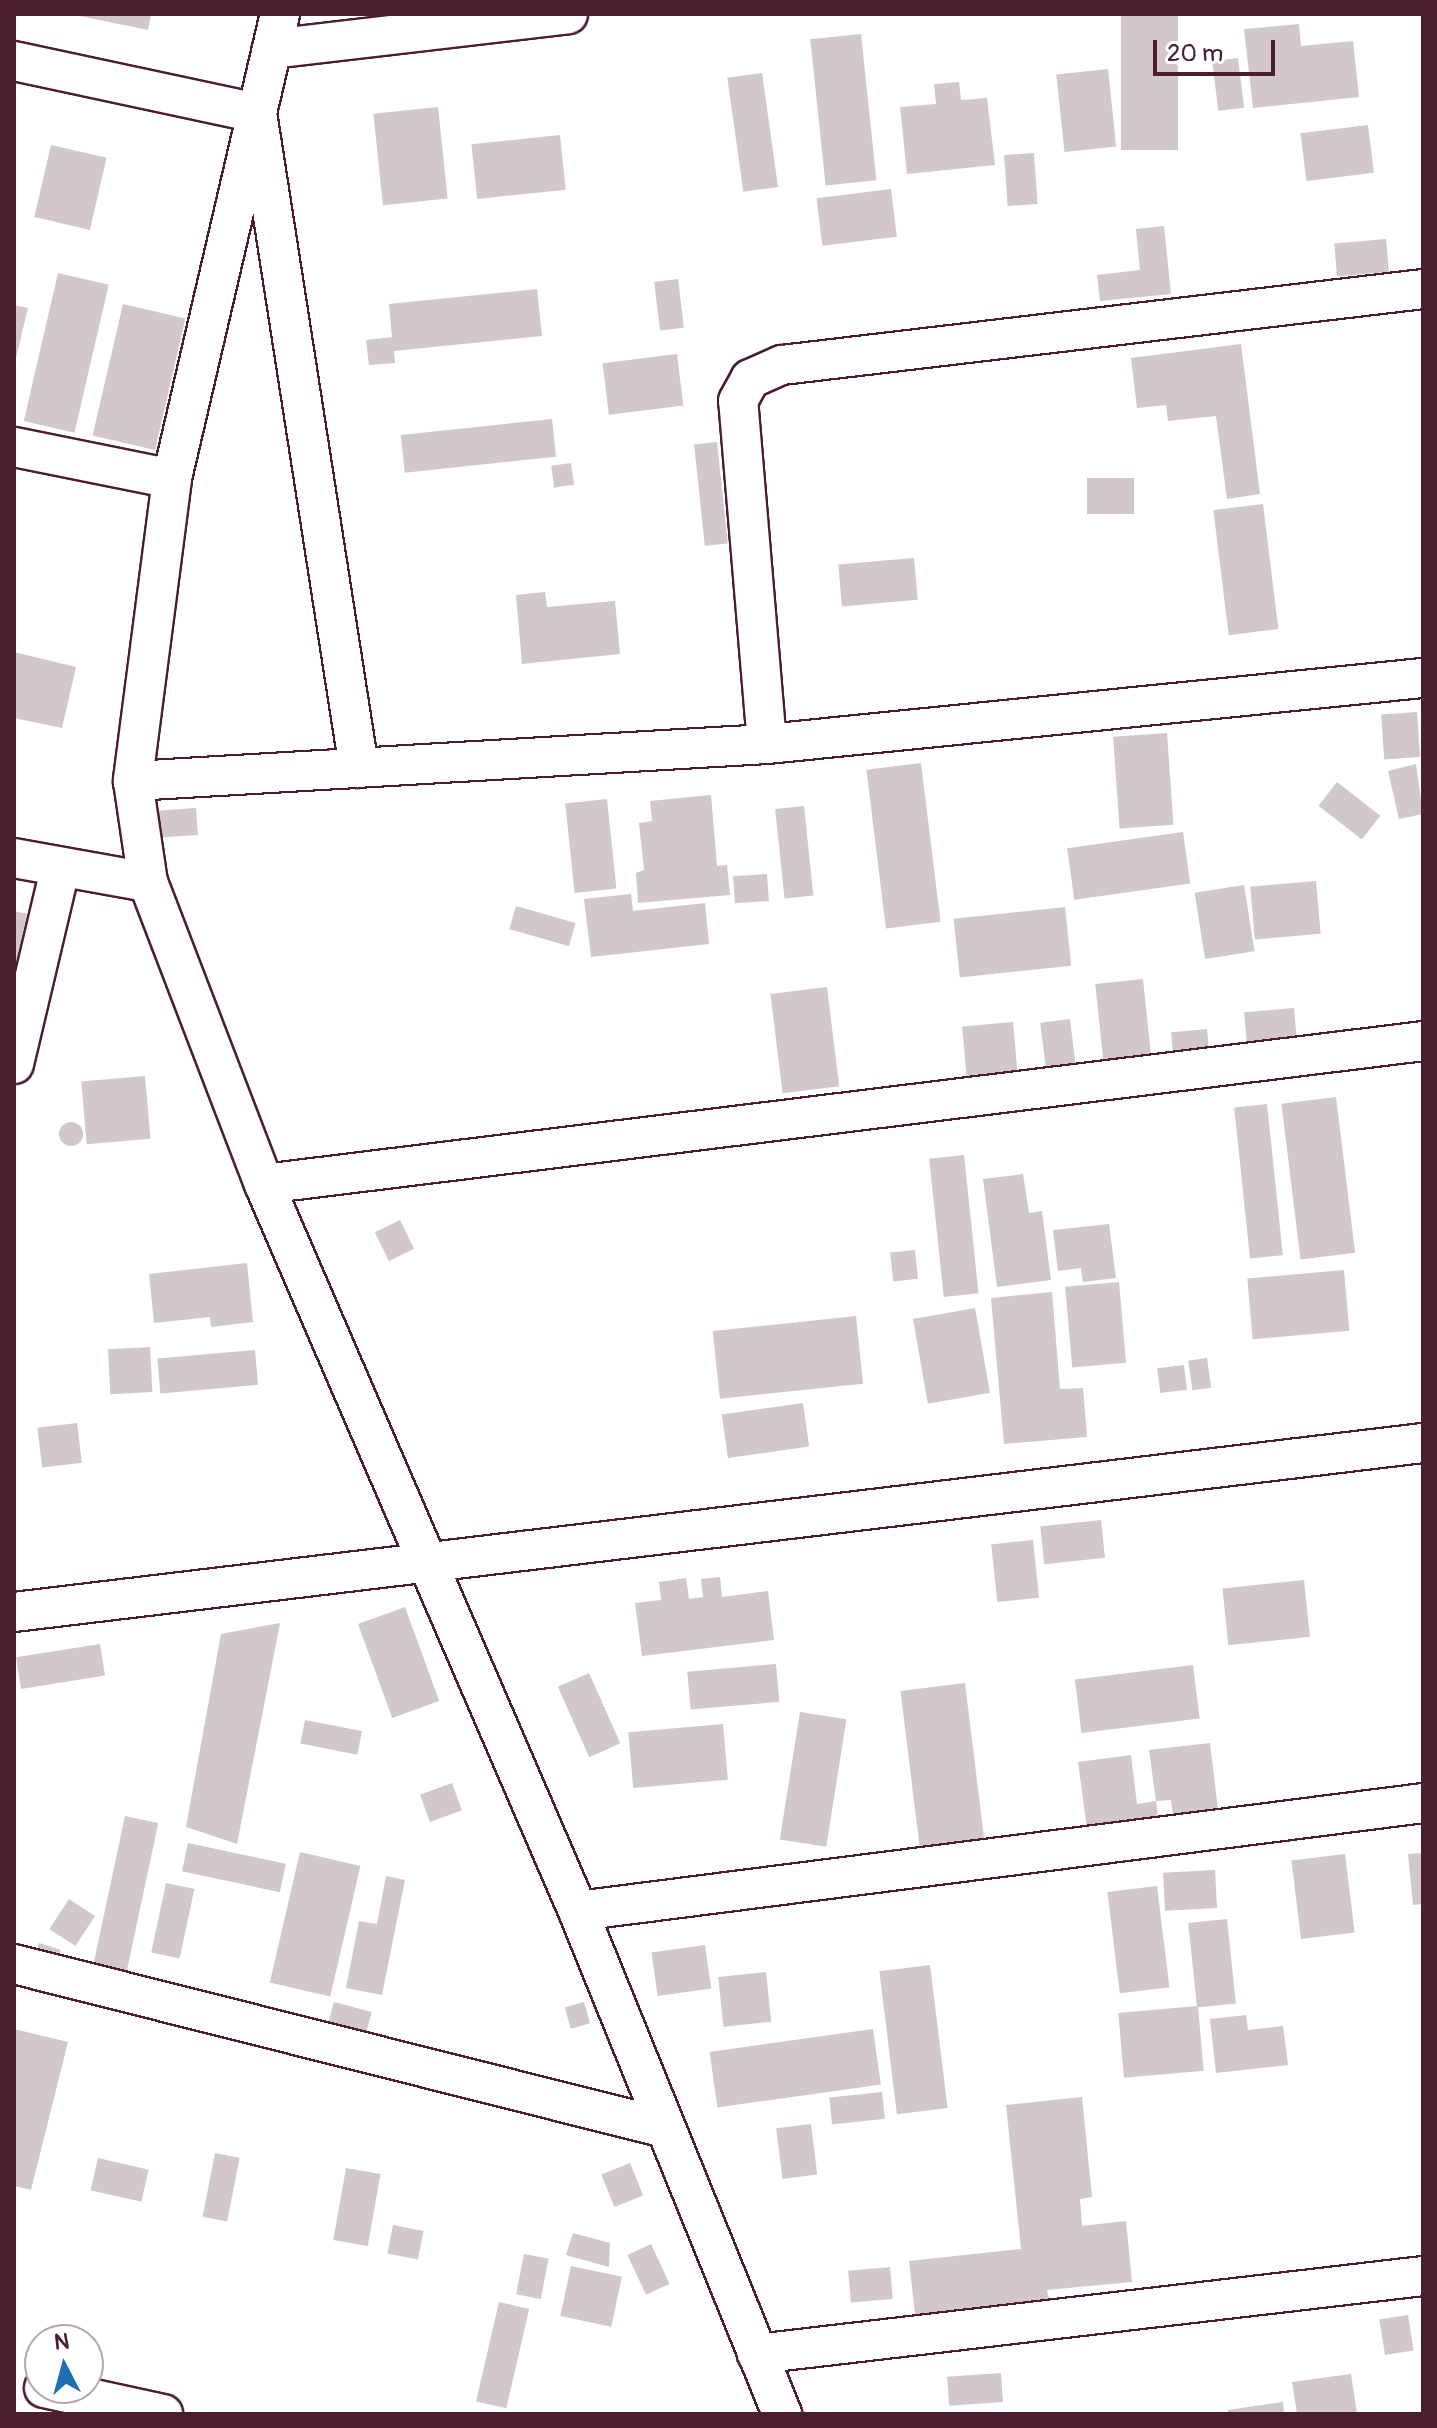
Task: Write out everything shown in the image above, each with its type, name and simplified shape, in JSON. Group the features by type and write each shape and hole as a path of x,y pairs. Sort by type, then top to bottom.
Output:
{"street":[{"path":"568,14 276,31 172,479 133,781 148,882 264,1184 423,1561 578,1911 782,2414"},
{"path":"14,61 257,113"},
{"path":"257,113 359,768"},
{"path":"767,744 738,401 750,379 782,365 1423,289"},
{"path":"14,447 172,479"},
{"path":"133,781 767,744 1423,678"},
{"path":"14,858 60,869 148,882"},
{"path":"14,1064 60,869"},
{"path":"264,1184 1423,1041"},
{"path":"14,1612 1423,1443"},
{"path":"578,1911 1423,1803"},
{"path":"14,1964 665,2128"},
{"path":"757,2354 1423,2276"},
{"path":"104,2401 163,2414"}],"building":[{"path":"70,14 151,14 148,30"},
{"path":"1121,14 1178,14 1178,150 1121,150"},
{"path":"1299,24 1301,46 1353,41 1359,97 1253,108 1244,29"},
{"path":"861,34 876,180 826,186 810,39"},
{"path":"1238,58 1244,108 1218,111 1212,61"},
{"path":"1108,69 1116,147 1064,152 1056,74"},
{"path":"762,73 778,187 743,192 727,78"},
{"path":"959,82 961,100 987,98 995,165 907,174 900,107 936,104 934,84"},
{"path":"438,107 448,198 383,205 373,114"},
{"path":"1368,125 1374,173 1306,181 1301,133"},
{"path":"560,135 566,190 477,199 471,144"},
{"path":"51,145 107,158 90,230 34,217"},
{"path":"1034,153 1038,204 1008,206 1004,155"},
{"path":"891,189 897,237 822,246 817,198"},
{"path":"1164,226 1171,294 1100,301 1097,275 1140,270 1136,229"},
{"path":"1386,239 1389,272 1337,276 1334,244"},
{"path":"58,273 109,285 74,433 24,421"},
{"path":"678,279 684,328 660,331 654,282"},
{"path":"537,289 542,336 394,351 395,363 369,365 366,340 392,337 389,304"},
{"path":"123,304 185,318 155,450 93,436"},
{"path":"14,305 28,308 15,362 14,362"},
{"path":"1241,344 1260,494 1227,499 1216,416 1168,421 1166,405 1137,408 1131,358"},
{"path":"677,354 683,406 609,415 603,363"},
{"path":"552,419 556,457 405,473 401,435"},
{"path":"717,442 728,543 705,546 694,444"},
{"path":"571,463 574,485 554,488 551,466"},
{"path":"1087,478 1134,478 1134,514 1087,514"},
{"path":"1263,504 1278,629 1229,635 1213,510"},
{"path":"914,558 918,600 842,606 838,565"},
{"path":"545,592 547,607 615,601 620,654 522,664 516,595"},
{"path":"14,652 76,667 62,728 14,718"},
{"path":"1417,712 1420,757 1384,759 1381,715"},
{"path":"1167,733 1173,825 1120,829 1113,737"},
{"path":"921,763 940,922 886,929 866,770"},
{"path":"1416,764 1423,814 1399,819 1388,771"},
{"path":"1337,782 1380,816 1362,840 1319,806"},
{"path":"711,795 717,866 727,865 730,895 638,903 636,873 644,870 639,823 652,821 650,801"},
{"path":"607,799 616,889 575,893 565,803"},
{"path":"804,806 813,896 785,899 775,809"},
{"path":"196,808 198,835 160,838 158,811"},
{"path":"1183,832 1190,883 1074,900 1067,848"},
{"path":"767,874 769,901 735,903 733,876"},
{"path":"1316,881 1321,934 1255,940 1250,887"},
{"path":"1244,885 1254,951 1205,959 1195,893"},
{"path":"631,894 633,911 705,903 709,944 591,957 584,899"},
{"path":"516,906 576,923 569,946 509,929"},
{"path":"1065,907 1071,966 960,977 954,919"},
{"path":"14,911 27,914 15,967 14,967"},
{"path":"1143,979 1151,1056 1103,1061 1095,984"},
{"path":"827,987 839,1086 783,1093 770,994"},
{"path":"1294,1008 1297,1040 1247,1044 1244,1012"},
{"path":"1070,1019 1076,1066 1046,1069 1040,1023"},
{"path":"1013,1022 1018,1078 967,1082 962,1026"},
{"path":"1207,1029 1209,1050 1173,1053 1171,1032"},
{"path":"145,1076 150,1139 87,1144 81,1082"},
{"path":"1336,1097 1355,1253 1301,1260 1281,1104"},
{"path":"1267,1104 1283,1255 1250,1259 1234,1107"},
{"path":"71,1122 82,1129 83,1134 76,1145 71,1146 60,1139 59,1134 66,1123"},
{"path":"964,1155 979,1293 944,1297 929,1159"},
{"path":"1023,1174 1029,1213 1042,1211 1051,1280 997,1287 983,1179"},
{"path":"400,1220 414,1249 389,1261 375,1232"},
{"path":"1109,1224 1116,1278 1083,1282 1081,1268 1058,1271 1053,1230"},
{"path":"915,1250 918,1279 893,1281 890,1253"},
{"path":"247,1263 253,1322 211,1327 210,1317 154,1323 149,1274"},
{"path":"1344,1270 1349,1331 1253,1339 1247,1278"},
{"path":"1119,1282 1126,1363 1072,1367 1065,1287"},
{"path":"1052,1292 1060,1389 1083,1388 1087,1437 1004,1444 991,1298"},
{"path":"975,1308 990,1393 928,1404 913,1319"},
{"path":"856,1316 863,1384 720,1399 713,1331"},
{"path":"150,1347 152,1392 110,1394 108,1349"},
{"path":"255,1350 258,1385 160,1393 157,1359"},
{"path":"1207,1358 1211,1388 1192,1390 1188,1361"},
{"path":"1184,1365 1187,1390 1160,1393 1157,1368"},
{"path":"803,1403 809,1447 728,1458 722,1414"},
{"path":"77,1423 82,1463 42,1468 37,1428"},
{"path":"1101,1520 1105,1558 1044,1564 1040,1526"},
{"path":"1033,1540 1039,1598 997,1602 991,1544"},
{"path":"720,1577 722,1597 768,1591 774,1640 642,1656 635,1603 661,1600 659,1582 686,1578 689,1599 703,1597 701,1579"},
{"path":"1304,1580 1310,1637 1228,1645 1222,1589"},
{"path":"405,1607 439,1701 392,1718 358,1624"},
{"path":"280,1623 237,1844 186,1827 221,1634"},
{"path":"100,1644 105,1676 21,1689 16,1657"},
{"path":"776,1664 779,1702 691,1710 687,1672"},
{"path":"1193,1665 1200,1719 1081,1733 1075,1680"},
{"path":"589,1673 620,1743 589,1757 558,1687"},
{"path":"965,1683 985,1848 921,1856 900,1691"},
{"path":"800,1712 846,1719 826,1847 780,1839"},
{"path":"305,1720 362,1731 357,1755 300,1744"},
{"path":"723,1724 728,1780 633,1788 628,1732"},
{"path":"1210,1743 1219,1818 1174,1824 1171,1800 1156,1801 1149,1750"},
{"path":"1131,1755 1137,1804 1156,1801 1159,1826 1088,1836 1078,1762"},
{"path":"452,1783 462,1810 430,1822 420,1795"},
{"path":"125,1816 158,1823 125,1981 92,1973"},
{"path":"188,1843 286,1864 280,1892 182,1871"},
{"path":"300,1852 360,1866 330,1997 270,1983"},
{"path":"1423,1853 1423,1904 1413,1905 1408,1854"},
{"path":"1345,1854 1355,1932 1301,1939 1291,1861"},
{"path":"1215,1870 1217,1908 1165,1911 1163,1873"},
{"path":"386,1876 405,1880 382,1995 346,1988 359,1921 377,1924"},
{"path":"166,1883 194,1889 180,1958 151,1952"},
{"path":"1157,1886 1169,1987 1120,1993 1107,1892"},
{"path":"69,1899 95,1916 75,1946 49,1929"},
{"path":"1227,1919 1236,2004 1197,2008 1188,1923"},
{"path":"39,1943 61,1950 55,1968 33,1961"},
{"path":"705,1945 711,1989 658,1996 652,1953"},
{"path":"930,1965 948,2108 897,2114 879,1971"},
{"path":"766,1972 771,2022 723,2027 718,1977"},
{"path":"334,2002 372,2012 365,2037 327,2027"},
{"path":"584,2002 590,2023 571,2029 565,2008"},
{"path":"1198,2006 1204,2071 1124,2078 1118,2013"},
{"path":"1246,2015 1248,2030 1283,2026 1288,2065 1216,2073 1210,2019"},
{"path":"14,2029 68,2042 31,2190 14,2186"},
{"path":"873,2029 881,2084 717,2107 710,2052"},
{"path":"882,2092 885,2119 832,2124 829,2098"},
{"path":"1082,2097 1092,2197 1080,2199 1082,2226 1126,2221 1132,2282 1047,2290 1051,2308 916,2322 909,2261 1021,2249 1006,2105"},
{"path":"811,2124 817,2175 782,2179 776,2128"},
{"path":"215,2153 240,2158 227,2222 203,2217"},
{"path":"98,2158 149,2170 141,2202 91,2190"},
{"path":"630,2163 643,2195 614,2207 601,2175"},
{"path":"346,2168 380,2174 368,2246 333,2240"},
{"path":"393,2225 423,2231 418,2259 387,2253"},
{"path":"573,2233 610,2243 609,2267 566,2255"},
{"path":"651,2244 670,2284 646,2295 627,2255"},
{"path":"524,2254 549,2259 541,2299 516,2294"},
{"path":"571,2266 622,2277 611,2327 560,2316"},
{"path":"890,2267 893,2299 851,2303 848,2271"},
{"path":"499,2302 529,2309 506,2408 476,2401"},
{"path":"1408,2315 1414,2351 1385,2355 1379,2320"},
{"path":"1001,2373 1003,2402 949,2406 947,2377"},
{"path":"1351,2374 1357,2414 1297,2414 1292,2382"},
{"path":"1283,2402 1284,2414 1228,2414 1228,2410"}]}
